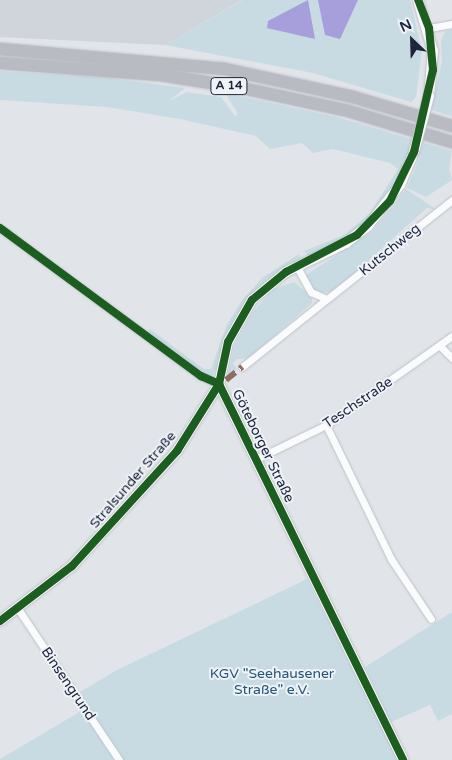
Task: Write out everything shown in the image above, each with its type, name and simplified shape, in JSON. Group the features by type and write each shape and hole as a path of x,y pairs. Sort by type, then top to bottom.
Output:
{"highway":[{"name":"A 14","path":"0,49 225,69 353,97 452,126"},
{"name":"A 14","path":"0,63 161,75 242,88 344,110 452,142"}],"street":[{"name":"Stralsunder Straße","path":"0,620 54,583 125,512 192,432 219,384 228,342 242,315 265,288 296,267 346,243 377,217 400,185 414,152 429,96 433,51 429,28 418,0"},
{"path":"429,28 452,24"},
{"name":"Kutschweg","path":"242,367 452,200"},
{"name":"Göteborger Straße","path":"0,228 201,376 219,384 403,760"},
{"path":"296,267 311,292 328,298"},
{"name":"Teschstraße","path":"256,459 326,425 452,336"},
{"path":"440,346 452,358"},
{"path":"326,425 391,558 431,619"},
{"name":"Binsengrund","path":"18,609 119,760"}],"shaded area":[{"path":"0,0 242,0 165,45 0,37"},
{"path":"308,0 315,39 267,28 268,21"},
{"path":"318,0 358,0 340,39 325,35"}],"green space":[{"path":"243,0 410,0 422,50 416,97 411,102 313,73 165,45"},
{"path":"452,29 452,116 431,110 442,61 441,40 445,32"},
{"path":"0,71 101,77 185,88 169,101 187,92 221,97 235,116 238,114 225,93 337,117 452,151 449,169 452,180 426,197 407,188 421,154 409,150 399,182 375,215 343,241 308,256 304,251 344,235 370,213 398,169 390,163 333,149 313,153 302,143 270,149 256,136 180,119 107,107 0,100"},
{"path":"406,189 437,210 427,208 365,263 368,266 361,267 334,291 319,294 312,289 306,275 373,231"},
{"path":"299,254 301,259 265,282 239,313 213,376 203,375 148,333 150,329 204,369 211,369 227,324 243,299 262,278"},
{"path":"294,282 312,297 312,303 249,358 237,359 233,363 237,369 227,377 235,344 252,313 273,289"},
{"name":"KGV \"Seehausener Straße\" e.V.","path":"307,579 398,760 121,760 77,694 115,671"},
{"path":"452,612 452,714 438,721 430,705 391,722 365,667"},
{"path":"83,710 118,760 0,760 0,759"}],"marked path":[{"path":"226,380 242,367"}],"cycle path":[{"path":"0,621 72,566 177,451 219,384 228,342 252,300 286,272 357,235 390,201 414,152 433,70 429,28 418,0"},
{"path":"0,228 201,376 219,384 403,760"}]}
